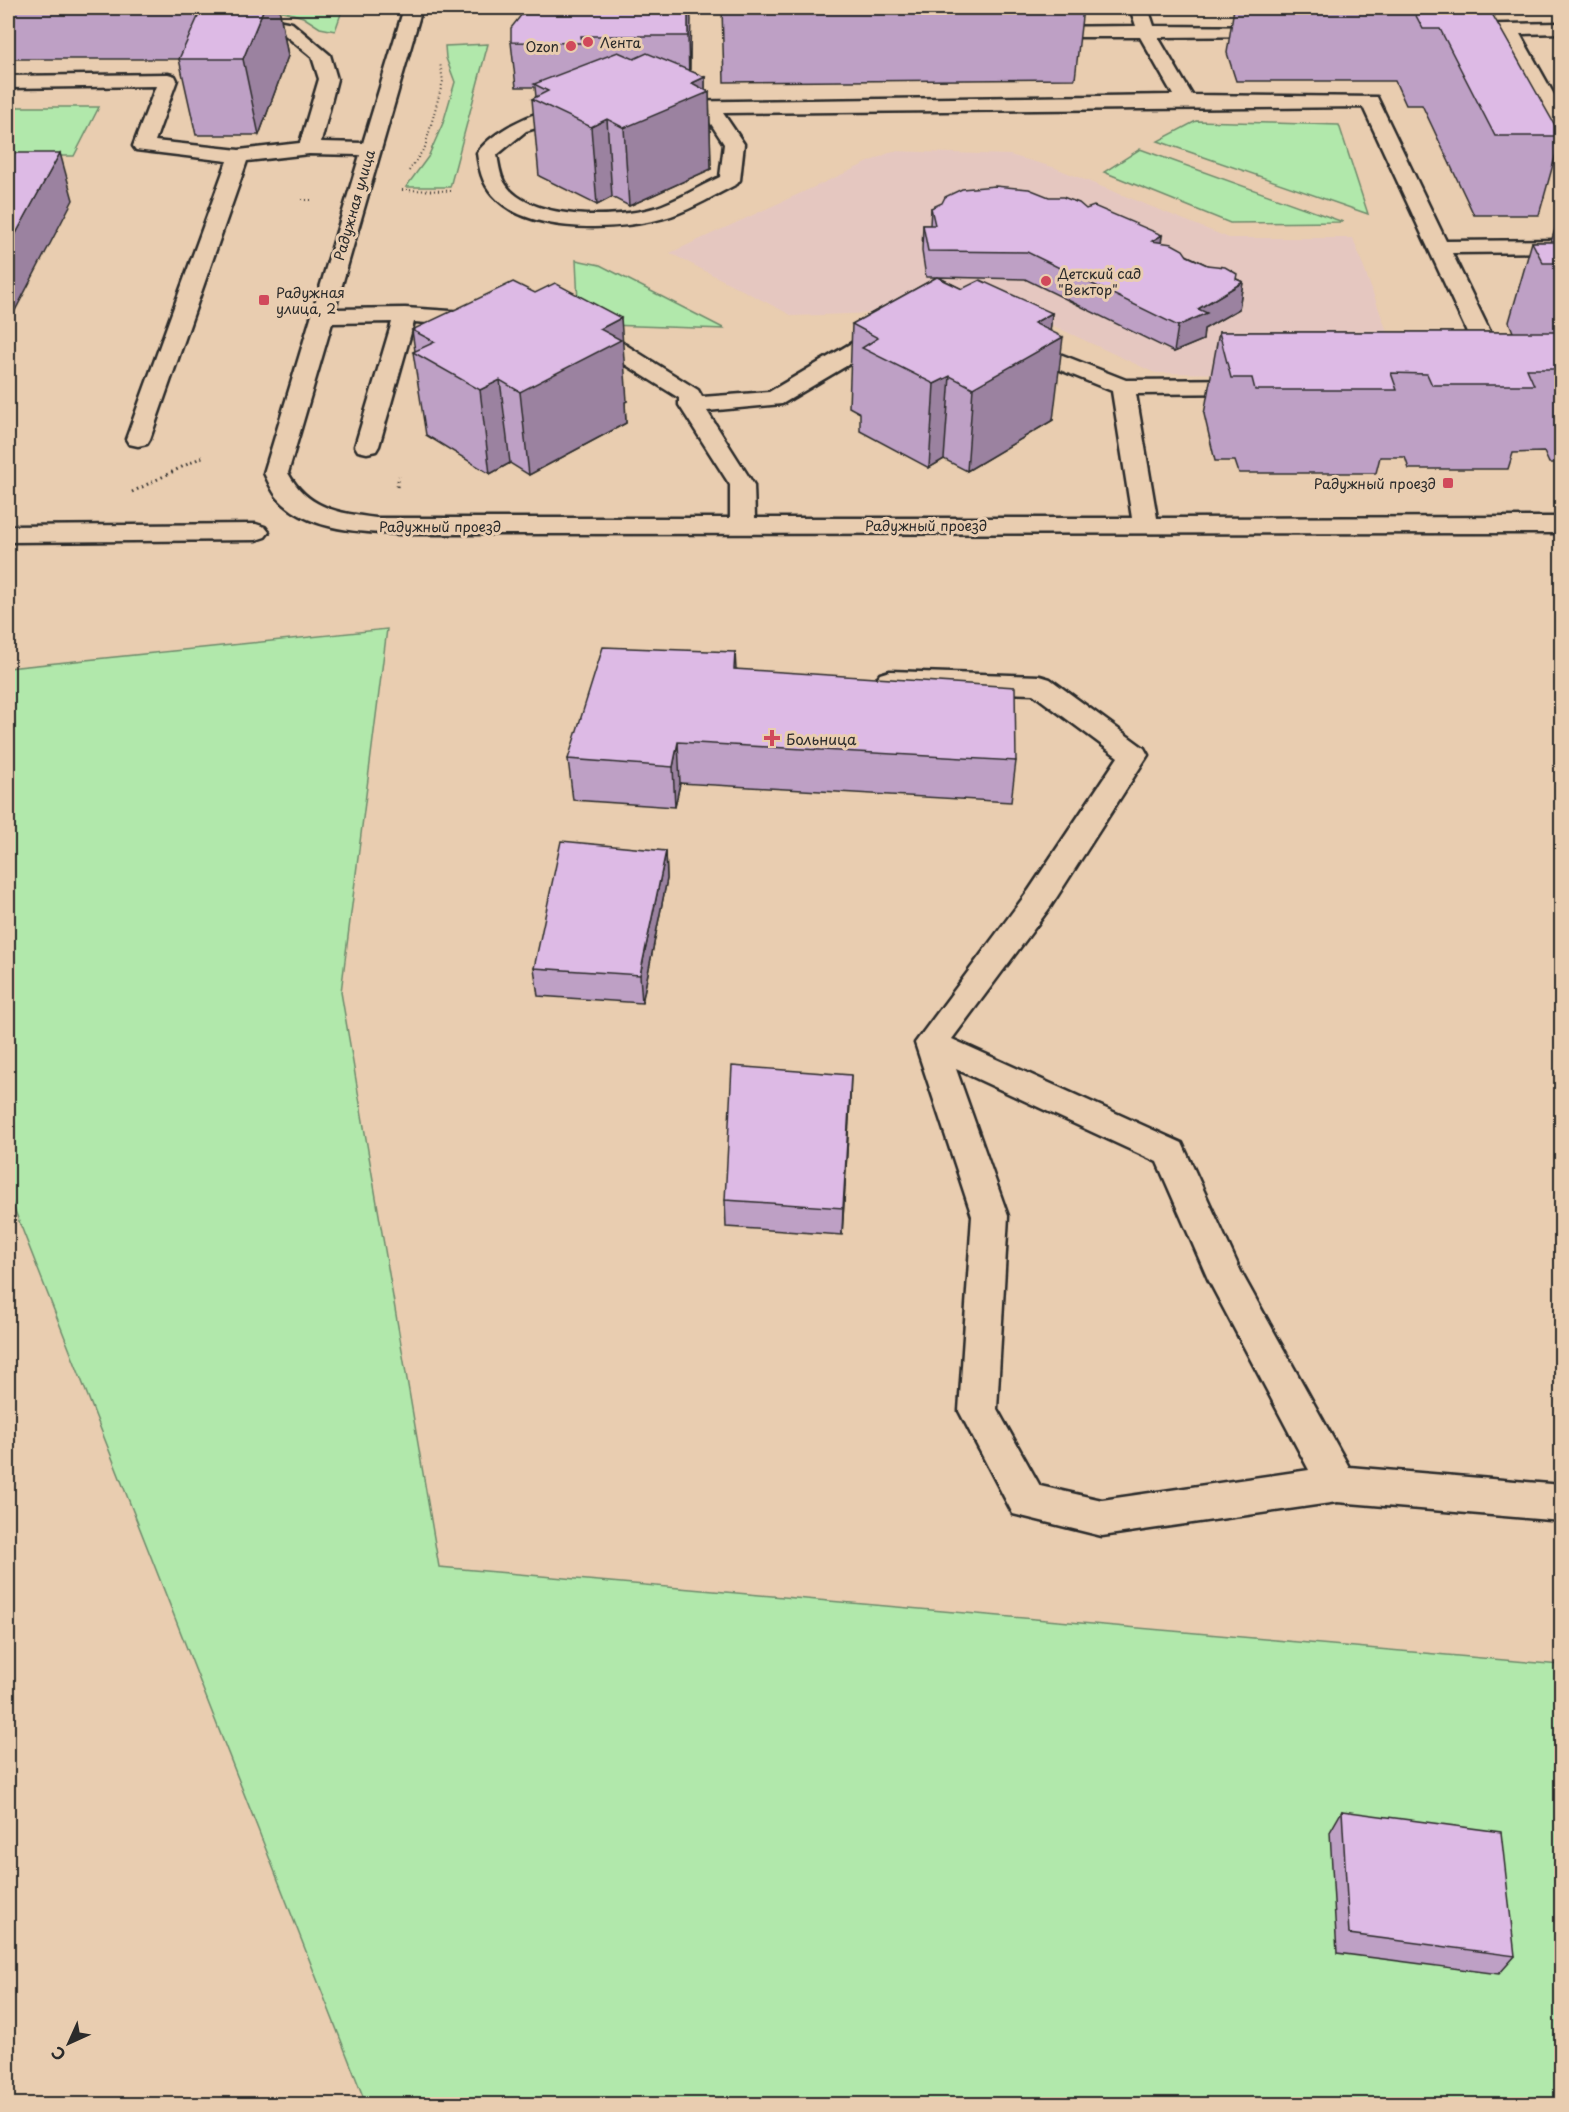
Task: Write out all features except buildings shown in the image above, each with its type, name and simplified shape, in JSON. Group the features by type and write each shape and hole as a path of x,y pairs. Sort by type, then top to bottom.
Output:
{"street":[{"name":"Радужная улица","path":"297,501 279,482 276,473 413,8"},
{"path":"1139,8 1147,33 1186,100"},
{"path":"217,15 229,15 286,27 321,55 328,79 309,148"},
{"path":"1438,30 1562,28"},
{"path":"1508,29 1562,127"},
{"path":"1018,31 1147,33 1299,31"},
{"path":"8,82 168,80 144,146 239,156 309,148 370,149"},
{"path":"644,109 1186,100 1370,101 1504,386 1480,386"},
{"path":"598,111 564,113 519,127 487,153 490,174 503,194 528,210 570,221 620,219 664,212 730,180 734,144 710,108"},
{"path":"138,439 239,156"},
{"path":"1437,247 1562,246"},
{"path":"321,316 405,315 499,321"},
{"path":"367,446 405,315"},
{"path":"567,325 578,326 690,395 691,405 742,485 743,525"},
{"path":"691,405 774,399 885,333 907,334"},
{"path":"995,336 1123,387 1278,386"},
{"path":"1123,387 1146,525"},
{"name":"Радужный проезд","path":"297,501 319,515 343,523 382,526 1562,525"},
{"path":"8,534 256,532"},
{"path":"863,679 1040,685 1134,755 1040,898 931,1043"},
{"path":"931,1043 990,1216 978,1411 1027,1501 1102,1518 1337,1484 1562,1503"},
{"path":"931,1043 1170,1153 1226,1279 1337,1484"}],"path":[{"path":"408,173 426,147 443,81 440,60"},
{"path":"402,182 396,190 458,191"}],"shaded area":[{"name":"Детский сад \"Вектор\"","path":"893,151 1010,155 1053,167 1229,238 1353,238 1398,362 1345,375 1155,373 1015,308 793,316 670,253"}],"green space":[{"path":"272,8 343,8 335,31 320,28 303,17"},
{"path":"488,44 450,187 406,187 428,157 443,123 455,82 446,58 445,46"},
{"path":"8,107 99,107 74,156 8,156"},
{"path":"1196,121 1339,125 1368,214 1158,141"},
{"path":"1140,149 1343,222 1230,223 1104,172"},
{"path":"576,260 600,265 725,329 579,324"},
{"path":"387,629 341,992 439,1567 1561,1665 1561,2104 366,2104 8,1193 8,668"}],"place":[{"name":"Лента","path":"588,42"},
{"name":"Ozon","path":"571,46"},
{"name":"Детский сад \"Вектор\"","path":"1046,281"},
{"name":"Радужная улица, 2","path":"264,300"},
{"name":"Радужный проезд","path":"1448,483"},
{"name":"Больница","path":"772,738"}]}
